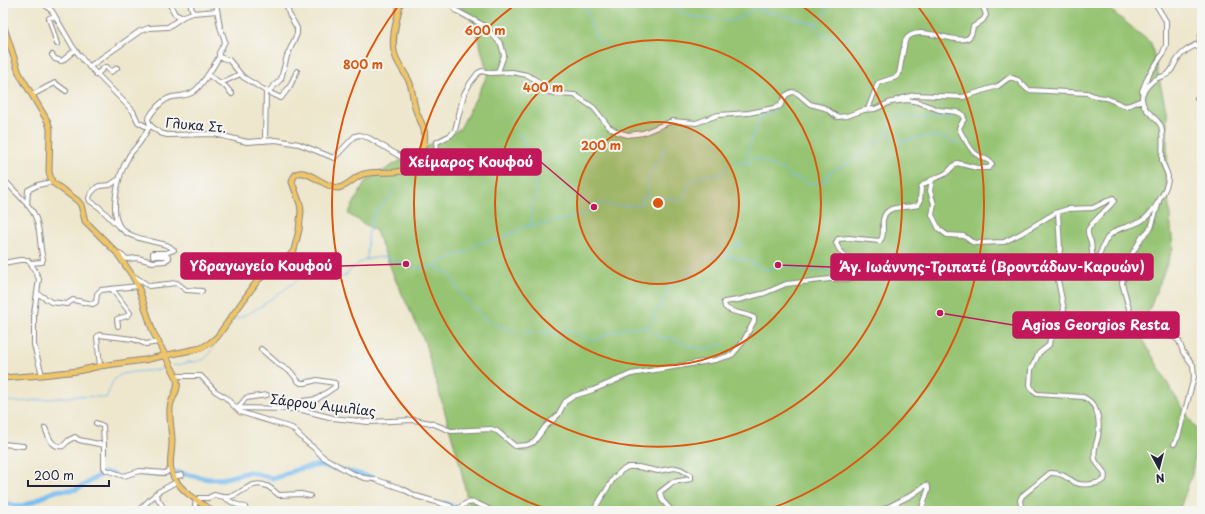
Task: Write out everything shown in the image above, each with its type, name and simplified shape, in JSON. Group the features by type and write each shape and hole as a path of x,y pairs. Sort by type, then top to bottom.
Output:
{"main road":[{"path":"142,360 154,356 201,348 213,340 258,280 292,253 297,240 301,218 300,204 292,182 296,175 299,173 306,173 327,186 340,188 365,173 399,171 408,168 413,164 422,150 425,132 415,108 410,83 397,62 394,51 394,35 400,3"},
{"path":"3,24 19,73 47,118 49,124 49,162 52,182 78,201 81,205 85,221 117,253 132,275 138,286 153,332 178,380 176,394 172,400 170,408 172,473 176,482 196,501 212,511"},
{"path":"154,356 159,353 160,344"},
{"path":"170,364 173,355 193,349"},
{"path":"3,378 78,371 100,366 142,360 165,354 178,353"}],"street":[{"name":"Γλυκα Στ.","path":"43,3 56,16 76,50 89,67 133,111 138,122 163,134 215,134 247,142 276,140 299,144 334,158 356,135 360,135 380,143 413,164"},
{"path":"169,3 175,14 181,17"},
{"path":"190,3 193,13"},
{"path":"120,227 114,206 119,179 127,158 139,144 149,126 148,120 150,116 164,100 171,97 187,95 194,91 208,75 219,57 225,40 220,27 216,3"},
{"path":"264,141 267,91 281,80 287,56 297,32 286,3"},
{"path":"451,3 455,10 477,21 494,35 501,44 504,55 498,72"},
{"path":"868,109 878,83 896,77 899,74 905,41 908,36 914,34 935,34 962,40 968,38 973,27 983,20 986,15 986,11 979,3"},
{"path":"891,102 908,100 914,101 940,110 961,114 964,118 959,127 974,153 989,160 992,164 989,168 969,167 962,164 957,164 945,174 932,180 930,191 934,204 932,215 939,229 948,235 964,236 974,243 997,243 1006,241 1058,212 1070,209 1092,208 1100,206 1111,198 1114,198 1114,201 1107,210 1090,224 1088,229 1093,264 1095,265 1098,255 1108,236 1147,217 1166,187 1168,177 1162,162 1162,129 1160,123 1149,114 1142,100 1143,88 1148,76 1162,55 1166,45 1166,21 1156,3"},
{"path":"89,67 140,31 149,28 168,27 181,17 193,13 217,11"},
{"path":"56,16 49,18 57,44"},
{"path":"1202,31 1199,44 1202,50"},
{"path":"1142,94 1154,80 1169,73 1178,58 1199,44"},
{"path":"52,55 55,59 62,61 76,50"},
{"path":"219,57 229,60 240,74 281,98 290,86 297,71"},
{"path":"96,75 105,67 107,67 111,72 117,68"},
{"path":"399,171 407,172 422,167 430,162 435,155 437,142 455,130 463,98 471,82 480,71 512,72 526,75 536,80 546,91 575,95 594,108 609,127 617,132 628,135 643,133 672,121 696,123 718,115 749,113 774,108 780,106 786,94 792,92 797,93 809,104 825,108 836,116 847,116 868,109 875,109 899,98 911,95 962,97 998,86 1010,77 1018,80 1028,90 1087,93 1097,97 1106,98 1125,106 1142,100"},
{"path":"221,83 240,74"},
{"path":"208,75 221,83 232,94"},
{"path":"32,95 55,83 66,91"},
{"path":"1197,98 1202,94"},
{"path":"3,178 33,212 36,220 43,259 42,262 31,263"},
{"path":"117,253 127,259 137,258 153,262 165,261 169,258 167,256 153,256 153,253 166,253 174,250 169,246 130,235 90,201 89,196 92,191 99,186 110,185 119,179"},
{"name":"Σάρρου Αιμιλίας","path":"237,408 300,410 333,418 377,422 405,420 423,421 436,424 451,431 493,429 515,446 529,445 535,441 544,426 558,415 565,402 574,396 593,390 631,374 715,360 732,355 744,342 754,320 751,316 728,310 725,307 724,302 765,293 786,284 825,279 851,278 855,273 855,269 838,248 836,244 838,240 850,238 880,241 882,238 883,219 886,212 892,208 918,205 920,202 922,186 932,180"},
{"path":"27,205 28,190 38,185 52,182"},
{"path":"1160,198 1151,228 1142,237 1128,261 1122,283 1135,333 1162,334 1174,337 1179,341 1183,352 1192,365 1194,377 1178,436 1174,444"},
{"path":"1022,511 1020,500 1022,496 1050,473 1064,475 1077,483 1082,484 1100,482 1105,478 1104,472 1095,459 1098,414 1094,406 1087,398 1083,397 1037,394 1033,392 1030,385 1030,373 1032,367 1039,353 1049,345 1051,333 1064,310 1057,274 1060,248 1058,212"},
{"path":"3,264 25,259 31,263 39,279 34,313 34,345 42,375"},
{"path":"132,275 149,286 177,283 186,290 202,291"},
{"path":"37,293 52,302 67,304 73,300 93,304 96,302 100,291 138,286"},
{"path":"112,289 130,312 128,316 117,319 118,326"},
{"path":"100,366 97,337 99,335 133,339 146,344 160,344"},
{"path":"261,349 278,364 291,372 301,383 316,380 335,383 335,387 320,398 302,402 300,410"},
{"path":"176,376 201,376 215,391 242,413 292,428 324,457 349,472 364,478 374,479 403,489 416,496 450,506 457,510 465,503 470,502 492,511"},
{"path":"237,408 246,398 267,395"},
{"path":"96,423 103,426 104,467 106,470 126,476 140,471 182,475"},
{"path":"45,428 52,443 58,446 63,446 68,440 74,437 79,440 104,444"},
{"path":"3,444 23,446"},
{"path":"593,511 614,478 622,471 632,467 658,471 678,469 691,475 691,480 673,482 660,492 662,500 672,511"},
{"path":"138,511 156,494 176,482"},
{"path":"225,498 237,494 256,484 269,487 279,495 301,494 310,496"},
{"path":"880,511 907,498 926,485 928,490 921,511"},
{"path":"156,494 163,507 160,511"},
{"path":"194,511 196,501 199,498 208,498 214,495 245,507 246,511"}],"green space":[{"path":"457,3 1102,3 1151,43 1167,114 1167,186 1173,248 1140,334 1173,393 1198,432 1192,474 1179,511 470,511 459,461 424,340 396,281 376,231 348,214 366,181 410,155 460,129 488,74 474,24"}],"waterway":[{"path":"584,3 591,20 590,22 595,36 604,45 611,47"},
{"path":"667,3 677,10 693,17 734,21 753,10 761,10 814,24 817,24 825,13 829,3"},
{"path":"765,3 766,11"},
{"path":"816,24 818,30 826,36 843,37 853,40"},
{"path":"744,162 761,117 776,110"},
{"path":"235,320 260,307 299,279 306,277 328,278 345,276 356,265 364,260 385,257 408,266 424,269 466,252 482,242 501,239 523,227 563,220 589,212 598,203 615,206 640,205 642,203 643,196 649,196 657,199 673,198 678,202 681,200 692,181 699,177 725,172 727,165 731,161 749,164 750,160 754,158 776,168 783,169 789,176 802,179 808,183 826,181 828,173 854,160 873,143 878,142 888,132 897,116 931,119 954,117"},
{"path":"519,133 527,149 531,164 538,172 534,200 530,206 532,213 531,226"},
{"path":"887,133 896,139 905,141 920,137 938,136 960,143"},
{"path":"647,195 648,180 656,163 660,161 665,147"},
{"path":"367,259 368,233 371,229 373,215 377,209 391,196 395,186"},
{"path":"724,256 729,249 742,243"},
{"path":"433,266 448,273 453,278 460,294 486,320 509,330 519,332 556,333 568,330 593,341 625,328 643,327 651,324 654,314 662,304 664,295 666,294 671,283 687,277 689,272 703,260 718,255 744,259 764,269 790,266 807,271 828,270 835,273"},
{"path":"645,327 648,331 659,337 677,340 685,345 703,349 724,344"},
{"path":"173,365 203,360 208,356 214,344"},
{"path":"3,401 18,402 79,396 106,398 112,383 118,376 129,373 158,370 166,367"},
{"path":"141,473 163,475 175,472 208,479 222,479 249,472 272,478 279,477 298,469 320,465 374,478"},
{"path":"3,501 11,505 24,505 56,491 77,489 104,473 114,474"},
{"path":"445,503 462,511"}],"place":[{"name":"Χείμαρος Κουφού","path":"594,207"},
{"name":"Υδραγωγείο Κουφού","path":"406,264"},
{"name":"Άγ. Ιωάννης-Τριπατέ (Βροντάδων-Καρυών)","path":"778,265"},
{"name":"Agios Georgios Resta","path":"940,313"}]}
